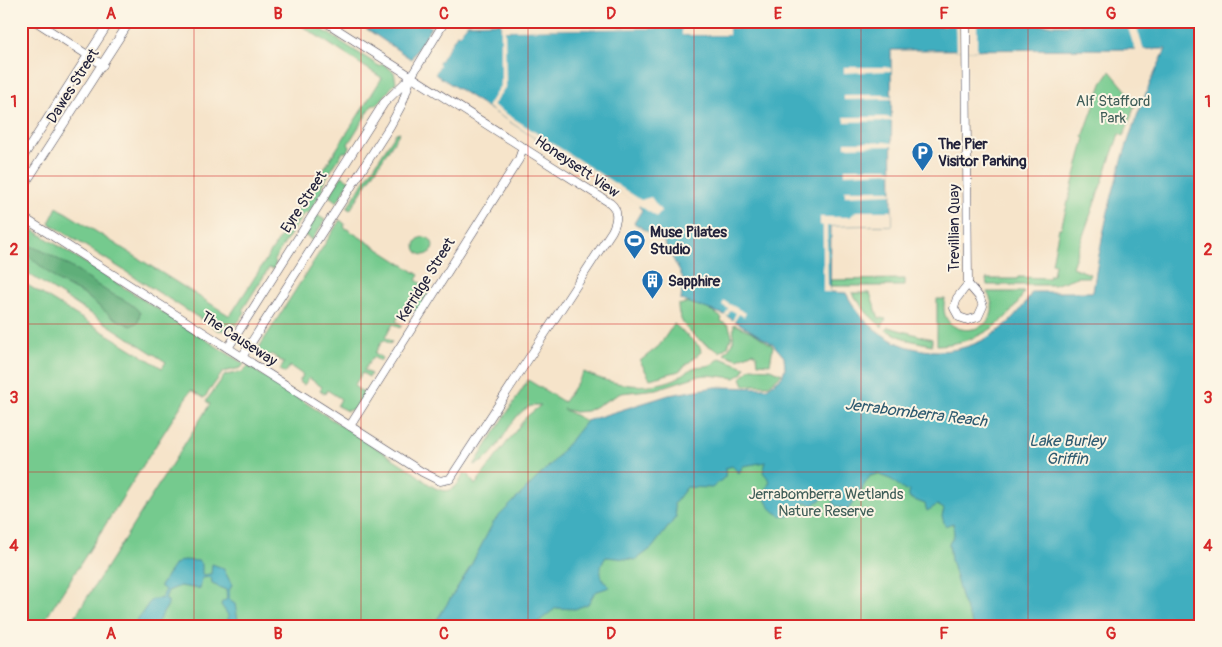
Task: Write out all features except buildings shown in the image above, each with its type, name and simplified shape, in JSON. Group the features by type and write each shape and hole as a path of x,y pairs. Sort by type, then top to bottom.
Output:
{"street":[{"path":"35,21 103,65"},
{"name":"Dawes Street","path":"21,160 110,21"},
{"name":"Dawes Street","path":"21,190 130,21"},
{"name":"Honeysett View","path":"324,21 612,204 616,212 616,222 460,468 452,478 444,481"},
{"name":"Eyre Street","path":"228,348 384,103 411,76 445,21"},
{"name":"Trevillian Quay","path":"966,21 968,284 957,298 954,308 959,317 970,320 978,317 983,306 980,298 968,284"},
{"name":"Eyre Street","path":"242,357 390,126 402,104 411,76"},
{"name":"Kerridge Street","path":"350,426 519,159 523,147"},
{"name":"The Causeway","path":"21,216 429,476 444,481"}],"green space":[{"path":"294,21 309,21 379,66 383,64 394,72 396,82 377,105 373,104 348,144 350,147 347,152 343,152 321,186 324,188 308,214 304,213 274,260 276,263 273,269 269,268 243,309 245,312 240,320 228,330 218,330 49,223 57,207 230,316 382,78"},
{"name":"Alf Stafford Park","path":"1110,71 1136,102 1124,136 1119,134 1072,267 1090,274 1089,277 1077,277 1054,285 987,285 986,279 1049,278 1050,275 1053,275 1055,264 1052,263 1059,228 1061,228 1085,138 1083,137 1103,81"},
{"path":"400,132 350,210 347,208 396,133"},
{"path":"342,176 350,181 337,202 329,196"},
{"path":"317,215 325,220 312,240 304,235"},
{"path":"340,220 345,224 344,227 419,275 416,280 431,289 417,312 406,305 396,321 402,325 400,328 393,324 385,337 392,342 390,344 383,340 375,353 382,358 380,361 373,357 364,370 371,374 369,377 362,373 354,386 365,394 356,408 347,411 337,406 341,399 327,390 325,394 320,390 322,387 309,378 304,385 299,382 303,375 290,366 285,373 280,370 284,363 271,354 266,361 258,353 260,346"},
{"path":"21,222 244,364 241,368 223,372 204,398 191,390 41,626 21,626 21,281 162,368 166,362 21,269"},
{"path":"424,237 430,240 433,246 430,252 424,255 418,252 415,246 418,240"},
{"path":"21,243 55,258 108,292 129,303 140,313 138,322 131,326 112,317 85,295 58,281 30,257 21,256"},
{"path":"905,279 905,286 830,286 830,280"},
{"path":"987,292 1024,292 1009,314 988,330 964,341 937,345 937,299 945,299 945,314 951,324 960,329 972,329 982,326 990,318 992,307"},
{"path":"852,293 870,293 879,318 886,319 882,327 867,313"},
{"path":"691,302 709,309 722,318 721,321 729,326 732,336 728,346 720,352 705,344 686,328 679,314 678,305"},
{"path":"674,324 700,347 701,352 679,371 650,379 640,361 659,346"},
{"path":"734,324 754,333 773,346 770,364 758,363 757,355 753,352 738,359 724,354 733,343"},
{"path":"888,327 932,339 932,345 908,340 886,330"},
{"name":"Jerrabomberra Wetlands Nature Reserve","path":"945,354 985,626 69,626 210,404 206,401 225,375 242,372 248,366 411,470 432,486 446,491 452,489 458,483 464,473 469,475 475,485 526,417 541,405 530,406 521,412 493,452 484,460 474,465 528,380 564,402 584,372 594,377 617,383 652,385 675,379 693,368 711,365 720,358 745,367 743,373 735,378 708,375 697,376 657,389 621,393 587,411 575,412 563,409 586,421 595,422 770,390"},
{"path":"751,368 771,369 782,374 769,385 744,385 741,378"}],"water":[{"path":"355,21 422,21 431,27 411,59"},
{"name":"Lake Burley Griffin","path":"947,21 1031,21 1029,25 1082,25 1082,21 1201,21 1201,626 973,626 962,600 951,560 949,544 954,535 953,523 945,526 942,516 944,509 937,505 927,511 925,504 909,498 909,490 905,491 892,480 877,474 870,476 848,510 834,505 830,493 813,505 806,502 791,515 783,516 774,512 766,500 765,496 770,481 763,472 766,462 743,466 739,473 732,466 726,468 725,477 712,488 687,487 674,504 676,517 652,548 636,560 606,557 601,573 606,584 610,587 595,592 588,604 575,609 556,608 533,626 433,626 469,569 494,521 554,461 586,421 669,395 715,387 767,388 782,377 785,368 784,357 773,344 725,315 681,300 683,278 664,242 634,223 642,210 639,207 640,205 435,74 438,64 458,32 458,35 467,24 501,23 501,29 505,30 683,28 683,35 728,35 729,28 945,26","holes":["1166,49 1152,78 1129,137 1111,198 1093,292 1032,292 1014,317 991,335 966,347 939,351 912,348 887,337 864,319 846,293 830,292 831,226 892,225 891,50"]},
{"path":"183,560 199,561 202,564 202,575 211,574 212,564 223,568 232,585 229,591 229,600 235,604 239,626 228,626 228,615 221,605 227,599 226,590 212,584 211,577 202,578 200,589 180,586 168,591 165,599 168,601 168,605 155,626 133,626 151,600 162,598 165,590 160,586 175,564"}],"pier":[{"path":"501,21 505,27 683,26 685,33 726,33 729,25 943,24 947,21 945,26 729,28 729,35 682,35 682,28 505,30 506,86 493,105 641,200 651,197 661,211 657,217 487,107 501,84"},
{"path":"955,21 977,21 977,50 956,50"},
{"path":"1126,21 1135,21 1144,51 1137,51 1134,47"},
{"path":"464,23 467,24 458,35 457,33 438,64 440,64 435,74 433,73 435,63 456,31"},
{"path":"844,67 885,67 891,68 891,71 844,73"},
{"path":"844,95 885,95 891,96 892,99 844,100"},
{"path":"844,117 885,117 892,118 892,121 845,122"},
{"path":"845,142 885,142 892,143 892,146 845,147"},
{"path":"845,168 886,168 892,169 892,172 845,174"},
{"path":"845,190 886,190 892,192 892,194 845,196"},
{"path":"856,211 892,211 892,225 827,226 828,286 830,286 830,292 823,292 823,226 820,225 820,217 850,217"},
{"path":"724,301 746,313 744,317 739,314 734,322 732,321 736,313 731,310 726,318 724,317 728,309 722,305"}],"place":[{"name":"The Pier Visitor Parking","path":"922,172"},
{"name":"Muse Pilates Studio","path":"634,260"},
{"name":"Sapphire","path":"652,300"}],"water label":[{"name":"Jerrabomberra Reach","path":"916,413"}]}
